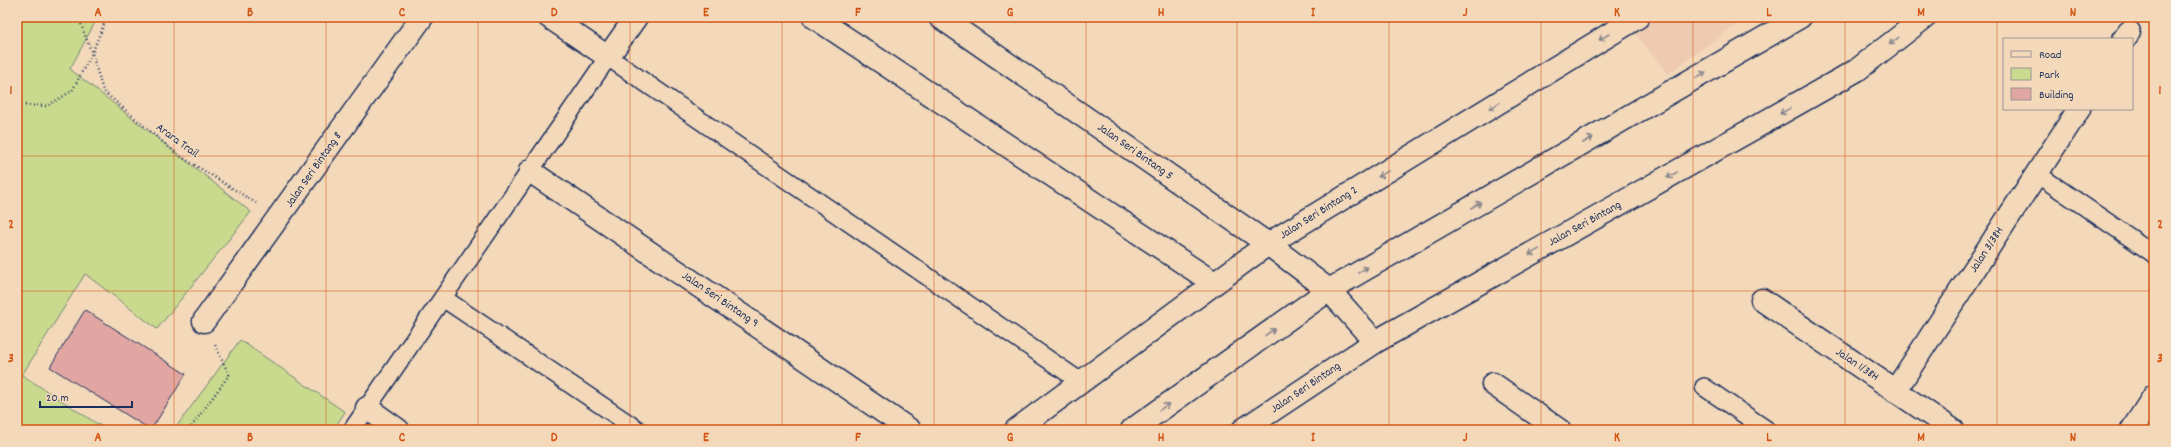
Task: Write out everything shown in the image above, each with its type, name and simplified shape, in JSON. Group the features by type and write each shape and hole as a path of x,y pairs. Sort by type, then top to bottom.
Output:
{"street":[{"name":"Jalan Seri Bintang 8","path":"204,321 280,218 422,17"},
{"path":"549,17 608,57 636,17"},
{"path":"814,17 1214,283"},
{"name":"Jalan Seri Bintang 5","path":"940,17 1268,244 1329,290 1375,342"},
{"name":"Jalan Seri Bintang 2","path":"1016,430 1268,244 1638,17"},
{"path":"1132,430 1329,290 1800,17"},
{"name":"Jalan Seri Bintang","path":"1243,430 1375,342 1857,70 1925,17"},
{"name":"Jalan 3/38H","path":"1895,391 2078,110"},
{"name":"Jalan Seri Bintang 9","path":"530,171 910,430"},
{"name":"Jalan 1/38H","path":"1762,300 1953,430"},
{"path":"1493,384 1559,430"},
{"path":"2132,430 2154,396"},
{"path":"367,408 398,430"}],"lane":[{"path":"352,430 608,57 1081,382"},
{"path":"2037,174 2154,254"},
{"path":"443,298 638,430"},
{"path":"1704,387 1767,430"}],"path":[{"name":"Arara Trail","path":"78,17 92,53 103,91 177,154 280,218"},
{"path":"17,105 47,106 72,91 92,53 107,17"},
{"path":"189,430 229,375 204,321"}],"shaded area":[{"path":"1622,17 1746,17 1668,74"}],"green space":[{"path":"17,17 98,17 70,69 251,212 157,329 85,274 22,375 107,430 17,430"},
{"path":"240,340 345,412 333,430 174,430"}],"building":[{"path":"85,310 186,374 151,430 50,367"}]}
